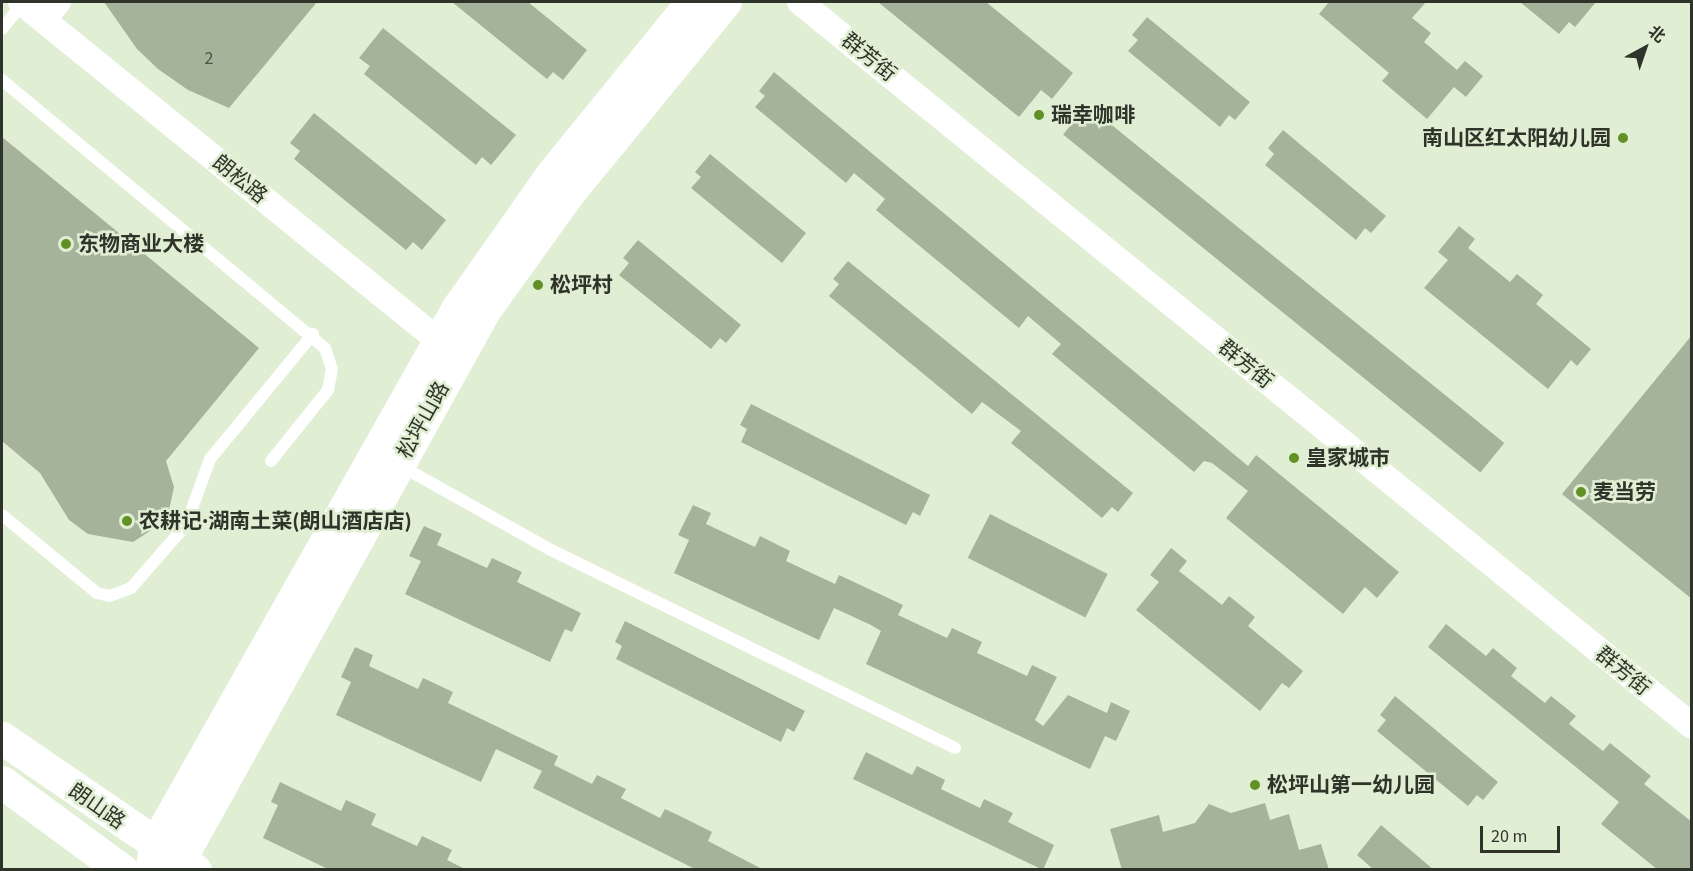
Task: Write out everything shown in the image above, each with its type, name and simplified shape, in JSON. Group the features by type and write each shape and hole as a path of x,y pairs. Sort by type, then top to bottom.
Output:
{"main road":[{"name":"朗山路","path":"2,738 170,863"},
{"name":"朗山路","path":"2,782 122,870"}],"street":[{"name":"朗松路","path":"22,2 50,10 448,348"},
{"name":"松坪山路","path":"170,863 386,458 448,348 504,237 692,2"},
{"name":"松坪山路","path":"448,348 726,2"},
{"name":"群芳街","path":"800,2 1692,726"}],"lane":[{"path":"2,29 22,2"},
{"path":"2,80 313,334 330,358 332,380 271,461"},
{"path":"2,515 97,593 110,596 131,588 186,525 210,459 313,334"},
{"path":"386,458 549,549 955,748"}],"building":[{"path":"104,2 317,2 229,108 188,90 158,69 137,49"},
{"path":"452,2 528,2 587,50 563,80 553,72 547,79"},
{"path":"878,2 986,2 1073,73 1052,99 1041,90 1019,117"},
{"path":"1329,2 1426,2 1412,18 1431,33 1424,42 1457,70 1465,61 1483,76 1466,97 1454,87 1427,119 1382,81 1389,73 1319,14"},
{"path":"1520,2 1596,2 1575,27 1569,22 1559,34"},
{"path":"1147,17 1250,102 1235,120 1229,115 1220,127 1128,51 1138,40 1132,35"},
{"path":"383,28 516,135 491,165 482,157 476,165 364,74 370,66 359,58"},
{"path":"774,72 1248,466 1256,455 1399,572 1377,598 1365,587 1343,614 1226,518 1248,491 1212,463 1204,461 1194,472 1052,354 1061,344 1028,316 1019,328 876,210 885,199 854,173 846,183 755,107 765,96 759,91"},
{"path":"1087,105 1504,443 1480,472 1063,135"},
{"path":"314,113 446,220 422,250 413,242 406,250 294,159 300,151 290,143"},
{"path":"1283,130 1386,216 1371,233 1365,228 1356,240 1265,165 1274,154 1268,148"},
{"name":"东物商业大楼","path":"2,137 259,348 166,461 174,487 167,520 133,542 88,534 69,520 40,473 2,441"},
{"path":"710,154 806,233 782,263 691,188 701,177 695,172"},
{"path":"1459,226 1475,239 1468,248 1510,282 1517,274 1543,295 1536,304 1591,349 1577,366 1571,360 1548,389 1424,288 1448,260 1438,252"},
{"path":"638,240 741,325 726,343 720,338 711,349 619,275 629,263 623,258"},
{"path":"848,261 1133,493 1118,512 1112,507 1102,518 1011,443 1021,431 982,402 972,414 829,296 839,284 833,279"},
{"path":"1692,335 1692,599 1562,494"},
{"path":"751,404 930,495 920,516 913,512 906,525 741,442 747,429 740,425"},
{"path":"693,505 711,513 706,524 755,547 760,536 790,551 786,561 835,584 839,575 903,605 898,615 947,638 952,628 982,642 977,653 1027,676 1032,665 1057,677 1035,720 1043,726 1068,695 1107,713 1111,702 1130,711 1116,741 1105,736 1090,769 866,664 881,631 871,625 834,608 819,640 674,573 689,540 678,535"},
{"path":"990,514 1108,574 1085,618 968,558"},
{"path":"424,526 442,534 437,545 487,568 492,558 522,572 517,582 581,613 572,632 565,629 550,662 405,594 421,561 409,556"},
{"path":"1171,548 1187,561 1179,571 1222,605 1229,596 1255,617 1248,626 1303,671 1289,688 1282,683 1260,711 1136,610 1159,582 1150,575"},
{"path":"625,621 805,711 794,732 787,728 781,742 616,659 622,646 615,642"},
{"path":"1446,624 1486,656 1493,648 1517,668 1511,676 1545,703 1551,696 1576,716 1569,724 1603,751 1610,743 1651,776 1644,784 1692,822 1692,870 1658,870 1601,824 1619,802 1428,647"},
{"path":"355,647 373,655 369,666 418,689 423,678 453,692 448,703 558,756 554,765 592,784 597,775 626,789 621,798 660,818 665,809 712,832 708,841 764,870 697,870 533,788 542,771 496,749 481,782 336,715 351,682 341,677"},
{"path":"1395,696 1498,782 1483,800 1477,795 1468,806 1377,731 1386,720 1380,715"},
{"path":"866,752 912,775 917,766 945,780 941,789 980,808 984,799 1013,813 1008,822 1054,845 1043,870 853,779"},
{"path":"280,782 341,811 346,800 376,814 371,825 417,846 422,836 452,850 447,860 467,870 330,870 263,838 278,805 271,802"},
{"path":"1265,803 1270,820 1289,814 1299,850 1321,844 1329,870 1122,870 1110,829 1159,815 1163,832 1195,823 1209,804 1231,813"},
{"path":"1381,825 1434,870 1374,870 1357,855"}],"place":[{"name":"瑞幸咖啡","path":"1039,115"},
{"name":"南山区红太阳幼儿园","path":"1623,138"},
{"name":"东物商业大楼","path":"66,244"},
{"name":"松坪村","path":"538,285"},
{"name":"皇家城市","path":"1294,458"},
{"name":"麦当劳","path":"1581,492"},
{"name":"农耕记·湖南土菜(朗山酒店店)","path":"127,521"},
{"name":"松坪山第一幼儿园","path":"1255,785"}]}
